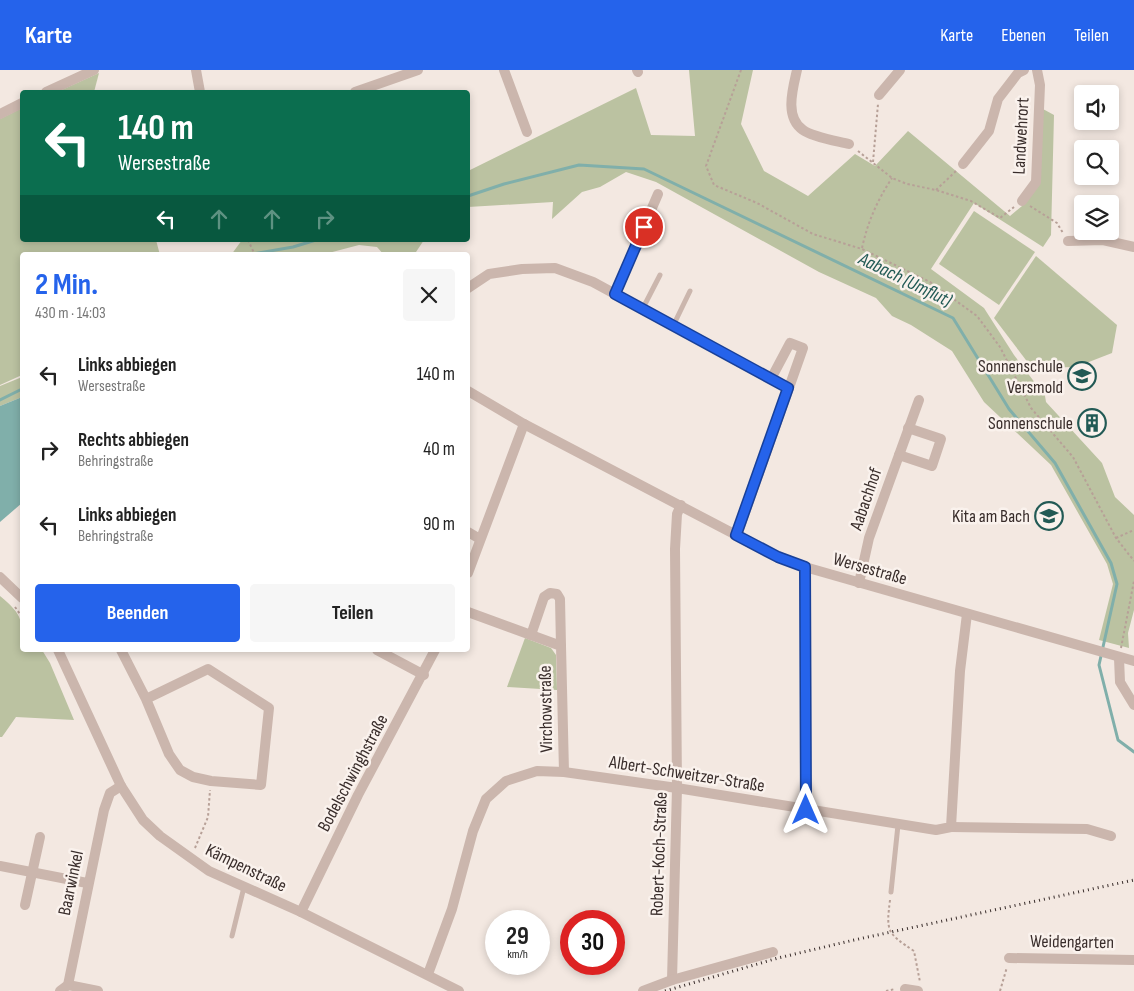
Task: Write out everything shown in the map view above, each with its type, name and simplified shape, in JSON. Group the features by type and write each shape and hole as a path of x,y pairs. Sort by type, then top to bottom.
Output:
{"street":[{"path":"50,90 94,70"},
{"path":"196,70 200,90"},
{"path":"361,90 418,70"},
{"path":"504,70 527,132"},
{"path":"797,70 791,100 796,123 803,131 849,144"},
{"path":"879,94 900,70"},
{"name":"Landwehrort","path":"963,164 989,131 998,99 1018,73 1024,70"},
{"name":"Landwehrort","path":"1022,201 1036,182 1040,85 1037,70"},
{"path":"0,114 20,104"},
{"path":"615,294 658,194"},
{"path":"1068,241 1103,240 1134,247"},
{"path":"470,287 489,274 522,269 555,268 593,282 772,377 788,388"},
{"path":"736,535 804,348 790,343 772,377"},
{"name":"Wersestraße","path":"470,391 524,424 778,557 859,583 1134,662"},
{"name":"Aabachhof","path":"859,583 869,538 919,400"},
{"path":"470,567 524,424"},
{"name":"Aabachhof","path":"899,456 932,466 941,439 908,428"},
{"name":"Robert-Koch-Straße","path":"672,980 677,788 675,548 677,514 681,505"},
{"path":"470,533 480,538"},
{"path":"805,567 806,810"},
{"path":"0,577 20,596"},
{"name":"Virchowstraße","path":"531,635 544,597 550,592 557,594 560,599 564,772"},
{"name":"Virchowstraße","path":"470,613 561,646"},
{"path":"951,827 960,671 968,614"},
{"name":"Kämpenstraße","path":"59,652 121,786 143,820 209,871 301,912 459,991"},
{"path":"123,652 146,699 169,754 180,770 194,777 211,781 261,785 269,708 208,670 146,699"},
{"path":"381,652 424,675"},
{"name":"Bodelschwinghstraße","path":"301,912 358,796 424,675 434,652"},
{"path":"1117,657 1120,682 1134,706"},
{"name":"Albert-Schweitzer-Straße","path":"428,974 452,909 473,832 486,800 506,781 538,771 564,772 677,788 936,830 951,827 1087,829 1110,836"},
{"name":"Baarwinkel","path":"64,988 104,810 110,793 121,786"},
{"path":"25,905 40,838"},
{"path":"0,866 87,883"},
{"path":"644,991 672,980 773,952"},
{"name":"Weidengarten","path":"1009,958 1134,960"},
{"path":"905,989 919,987"},
{"path":"64,988 98,991"}],"lane":[{"path":"643,308 660,275"},
{"path":"674,324 690,291"},
{"path":"891,892 898,824"},
{"path":"232,936 244,887"}],"path":[{"path":"741,70 706,166 714,186 757,203 813,234 862,249 930,282 977,316 1000,347 1031,408 1073,457 1116,538 1134,561"},
{"path":"874,162 879,94"},
{"path":"849,144 892,178 907,184 936,190 970,201 1000,218 1022,201 1056,223 1068,241"},
{"path":"936,190 963,164"},
{"path":"862,249 868,222 876,202 892,178"},
{"path":"1116,538 1134,530"},
{"path":"1117,657 1134,581"},
{"path":"190,858 208,817 211,781"},
{"path":"891,892 887,925 893,938 914,951 919,987"},
{"path":"1000,991 1009,958"}],"green space":[{"path":"689,70 753,70 741,124 764,171 808,196 855,154 875,166 908,131 1010,216 1022,206 1038,184 1043,109 1054,115 1051,235 1043,247 974,203 931,269 984,308 1014,355 1045,396 1046,402 1102,463 1115,497 1134,515 1134,610 1128,633 1129,648 1099,640 1113,584 1107,564 1051,465 984,402 952,351 911,325 892,316 876,298 819,272 656,182 626,172 600,187 582,192 552,219 553,202 470,207 470,170 636,88 651,135 695,136"},
{"path":"99,73 95,90 61,90"},
{"path":"20,109 20,242 157,242 159,252 20,252 20,376 0,385 0,119"},
{"path":"974,211 1035,252 999,305 939,264"},
{"path":"241,242 423,242 416,252 381,252 377,247 359,245 332,252 233,252"},
{"path":"1036,256 1117,325 1112,353 1076,367 1032,368 994,318"},
{"path":"20,378 20,398 0,406 0,386"},
{"path":"0,596 14,609 20,619 20,652 43,652 50,663 74,720 16,717 2,737 0,737"},
{"path":"525,638 551,648 556,655 557,690 507,687"}],"water":[{"path":"20,398 20,505 0,522 0,406"}],"waterway":[{"name":"Aabach (Umflut)","path":"470,195 504,184 579,165 644,169 953,318 1009,409 1055,463 1111,563 1117,584 1099,665 1118,740 1134,752"},
{"name":"Aabach (Umflut)","path":"264,252 309,242"},
{"name":"Aabach (Umflut)","path":"0,400 20,390"}],"railway":[{"path":"665,991 778,958 854,940 1134,880"}],"place":[{"name":"Sonnenschule Versmold","path":"1082,376"},
{"name":"Sonnenschule","path":"1092,423"},
{"name":"Kita am Bach","path":"1049,516"}],"route":[{"path":"644,227 615,294 772,377 788,388 736,535 778,557 805,567 806,810"}]}
